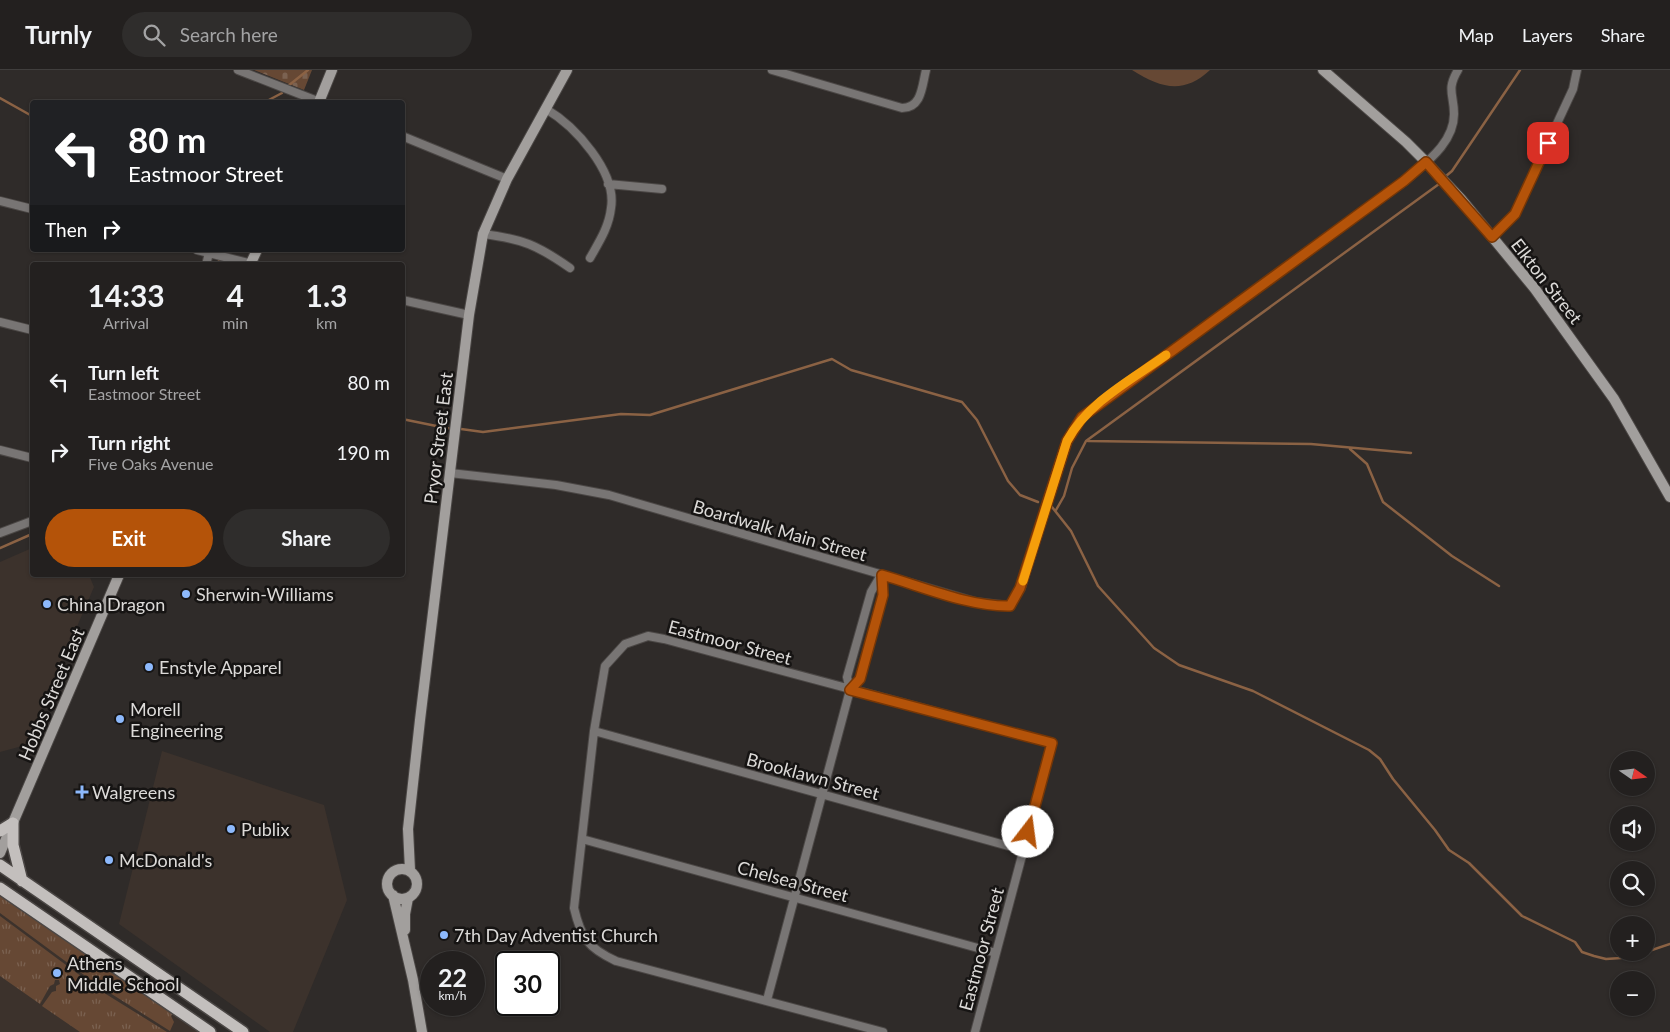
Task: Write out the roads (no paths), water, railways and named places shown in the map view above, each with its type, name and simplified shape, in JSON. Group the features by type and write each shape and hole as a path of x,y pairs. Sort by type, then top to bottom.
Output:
{"main road":[{"path":"0,831 13,823"},
{"path":"13,823 12,844 22,881"},
{"path":"0,866 243,1032"},
{"path":"0,888 210,1032"}],"street":[{"path":"238,70 314,100"},
{"path":"320,100 332,70"},
{"name":"Pryor Street East","path":"392,872 400,860 408,829 469,315 483,234 507,179 567,70"},
{"path":"772,70 902,108 910,108 917,103 926,70"},
{"name":"Elkton Street","path":"1323,70 1406,142 1426,162 1535,289 1614,400 1670,497"},
{"path":"1426,162 1442,146 1451,131 1454,115 1449,90 1458,70"},
{"path":"1492,237 1515,214 1573,89 1578,70"},
{"path":"546,109 581,137 596,156 608,184 612,206 606,230 590,258"},
{"path":"405,137 507,179"},
{"name":"Boardwalk Main Street","path":"450,473 556,485 609,495 976,602 997,606 1010,606 1020,588 1067,441 1082,417 1404,181 1426,162"},
{"path":"608,184 662,189"},
{"path":"0,201 30,208"},
{"path":"483,234 516,238 532,244 570,268"},
{"path":"206,252 242,262"},
{"path":"207,262 210,253"},
{"path":"405,301 469,315"},
{"path":"0,322 30,330"},
{"path":"0,450 30,458"},
{"path":"0,533 30,522"},
{"path":"850,690 847,677 871,592 882,575"},
{"path":"767,1000 850,690 860,679 883,595 882,575"},
{"name":"Hobbs Street East","path":"0,853 118,577"},
{"name":"Eastmoor Street","path":"883,1032 616,961 599,953 588,943 578,926 574,908 594,731 605,666 625,644 648,636 664,639 1052,743 975,1032"},
{"name":"Brooklawn Street","path":"594,731 1023,850"},
{"name":"Pryor Street East","path":"408,829 410,870"},
{"name":"Chelsea Street","path":"582,839 996,953"},
{"path":"392,895 400,899 408,898 415,893 418,885 416,876 410,870 401,868 392,872 387,885 392,895 404,941 422,1032"},
{"path":"404,941 405,914 408,898"}],"waterway":[{"path":"288,86 308,70"},
{"path":"1446,176 1452,171 1520,70"},
{"path":"269,100 282,93"},
{"path":"0,98 30,115"},
{"path":"1056,510 1064,496 1072,468 1086,441 1439,184"},
{"path":"461,429 483,432 621,414 650,415 832,359 851,370 962,402 977,420 1008,481 1020,495 1038,502"},
{"path":"405,420 451,429"},
{"path":"1088,441 1311,444 1411,453"},
{"path":"1350,449 1367,464 1383,502 1452,556 1499,586"},
{"path":"1052,507 1071,531 1098,586 1154,648 1179,665 1253,691 1369,750 1380,759 1393,779 1449,850 1469,863 1522,916 1575,942 1582,952 1610,959"},
{"path":"0,548 30,535"},
{"path":"1655,949 1670,944"}],"place":[{"name":"Sherwin-Williams","path":"186,594"},
{"name":"China Dragon","path":"47,604"},
{"name":"Enstyle Apparel","path":"149,667"},
{"name":"Morell Engineering","path":"120,719"},
{"name":"Walgreens","path":"82,792"},
{"name":"Publix","path":"231,829"},
{"name":"McDonald's","path":"109,860"},
{"name":"7th Day Adventist Church","path":"444,935"},
{"name":"Athens Middle School","path":"57,973"}]}
